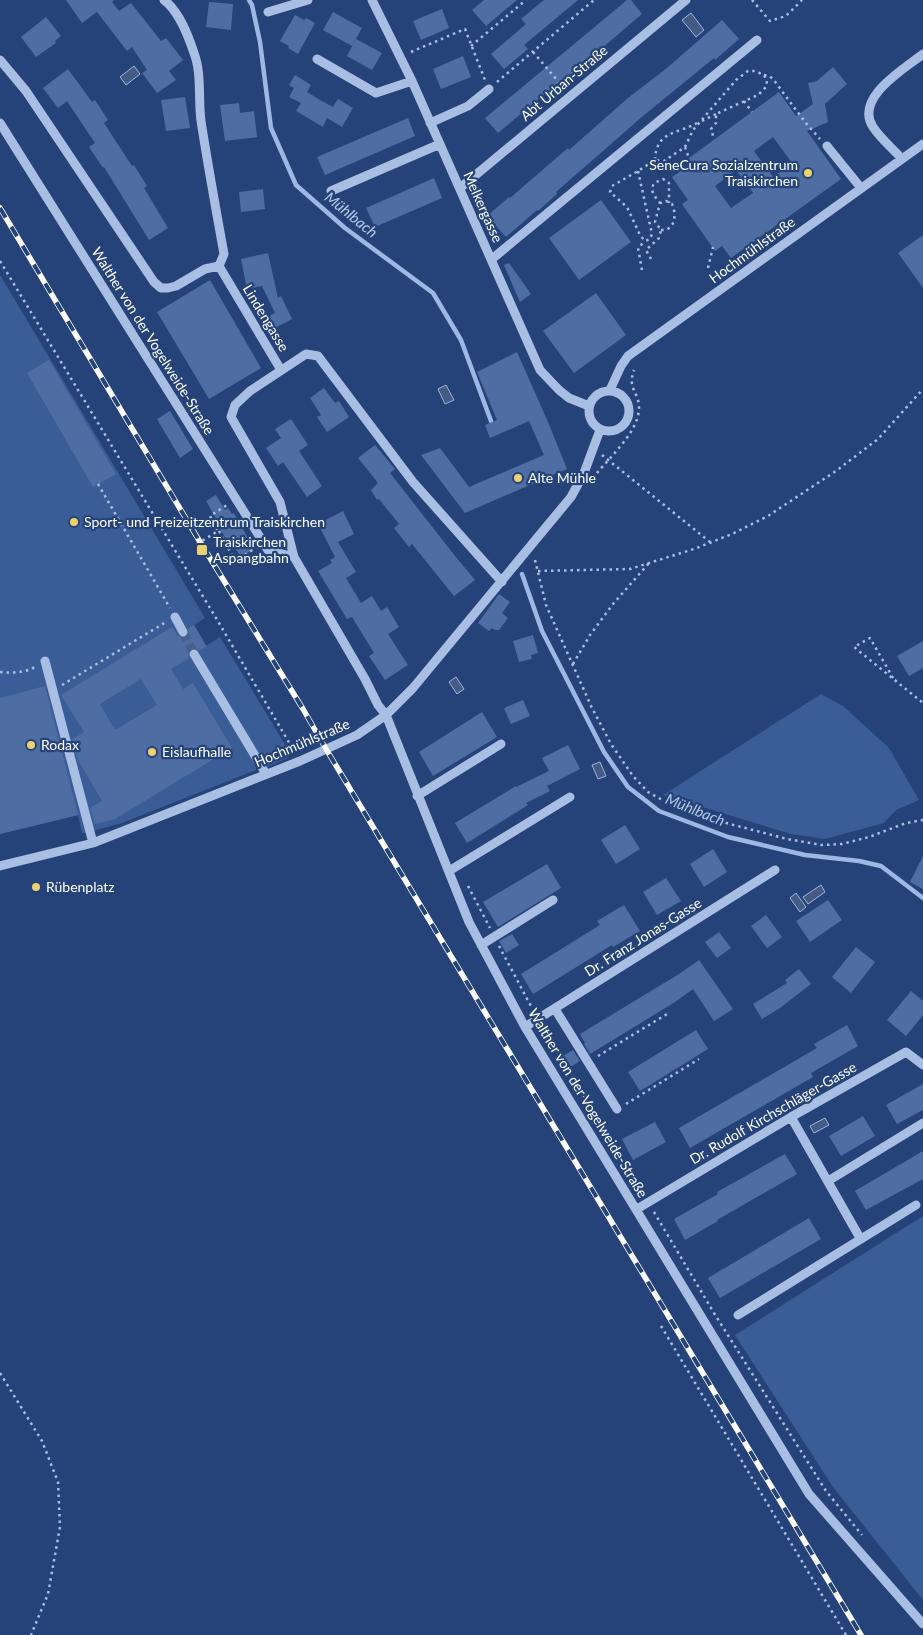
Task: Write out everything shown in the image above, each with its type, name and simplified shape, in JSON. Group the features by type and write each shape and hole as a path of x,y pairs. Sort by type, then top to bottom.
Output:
{"street":[{"path":"0,60 26,91 154,282 161,288 176,286 205,269 219,266 224,254 201,119 195,54 180,20 164,0"},
{"path":"268,12 308,0"},
{"name":"Melkergasse","path":"372,0 412,81 540,370 569,398 589,406"},
{"name":"Abt Urban-Straße","path":"460,188 686,0"},
{"path":"492,259 757,40"},
{"path":"902,158 872,125 870,110 872,100 879,89 923,54"},
{"path":"317,59 376,93 412,81"},
{"path":"430,123 468,106 489,89"},
{"name":"Walther von der Vogelweide-Straße","path":"0,123 268,550 294,557"},
{"path":"331,191 440,144"},
{"name":"Hochmühlstraße","path":"610,390 621,366 628,356 923,144"},
{"path":"827,146 861,188"},
{"name":"Lindengasse","path":"219,266 281,370 306,354 318,356 413,482 502,582"},
{"name":"Walther von der Vogelweide-Straße","path":"281,370 250,391 235,405 231,417 280,502 294,557 378,705 386,715 469,922 525,1027 810,1494 923,1624"},
{"path":"610,390 622,395 627,400 630,413 620,429 607,432 595,426 591,420 589,406 597,394 610,390"},
{"name":"Hochmühlstraße","path":"0,866 93,842 300,760 357,735 386,715 413,688 571,497 584,473 600,430"},
{"path":"175,617 183,632"},
{"path":"194,654 266,774"},
{"path":"45,660 93,842"},
{"path":"418,796 501,744"},
{"path":"449,871 570,798"},
{"name":"Dr. Franz Jonas-Gasse","path":"525,1027 775,870"},
{"path":"481,945 553,900"},
{"path":"555,1009 617,1110"},
{"name":"Dr. Rudolf Kirchschläger-Gasse","path":"637,1210 790,1117 906,1052 923,1065"},
{"path":"790,1117 860,1238"},
{"path":"828,1181 923,1123"},
{"path":"738,1315 860,1238 920,1203"}],"path":[{"path":"471,46 526,0"},
{"path":"400,57 465,29 489,89 594,0"},
{"path":"752,0 770,21 786,16 802,0"},
{"path":"533,52 570,96"},
{"path":"645,241 640,235 627,207 610,192 612,186 655,160 664,161 685,147 693,130 736,80 748,71 755,71 773,79 805,122 827,146"},
{"path":"655,160 660,143 672,132 700,122 758,96 766,87 767,81 764,75"},
{"path":"744,101 752,112"},
{"path":"714,139 711,129 716,123 716,114"},
{"path":"685,147 689,158"},
{"path":"638,171 652,234 650,239 638,248 642,270"},
{"path":"660,203 652,193 652,188 656,181 663,179 669,183 669,203"},
{"path":"660,203 666,201 672,204 675,209 671,228 661,230"},
{"path":"651,259 646,250 659,238 661,230 656,222 660,203"},
{"path":"708,268 713,247"},
{"path":"0,261 214,614 300,760"},
{"path":"595,475 630,434 637,421 639,406 630,379 635,366"},
{"path":"538,570 630,568 732,534 768,516 836,471 878,439 923,389"},
{"path":"608,460 710,542"},
{"path":"52,691 175,617 98,484"},
{"path":"236,498 210,516 235,562 264,543"},
{"path":"197,544 218,531"},
{"path":"531,546 546,605 592,708 611,744 633,776 648,792 675,806 715,820 786,839 822,845 842,844 869,837 906,823 923,820"},
{"path":"572,665 590,635 613,604 650,562"},
{"path":"893,678 870,638 854,647 923,703"},
{"path":"0,672 28,671 45,660"},
{"path":"458,866 538,1020 714,1313 826,1491 863,1536"},
{"path":"588,1062 667,1014"},
{"path":"617,1110 699,1059"},
{"path":"661,1326 846,1635"},
{"path":"0,1373 42,1441 58,1482 60,1527 48,1594 31,1635"}],"shaded area":[{"path":"691,13 704,30 696,37 682,20"},
{"path":"134,66 140,74 126,85 120,77"},
{"name":"Sport- und Freizeitzentrum Traiskirchen","path":"0,275 205,618 194,625 206,646 220,637 289,751 288,758 267,767 264,762 256,767 256,770 122,823 85,833 82,833 78,815 0,834"},
{"path":"446,385 454,400 445,404 438,389"},
{"path":"456,677 464,689 457,694 449,682"},
{"path":"821,694 843,706 889,748 919,800 896,810 884,823 825,839 791,834 663,795"},
{"path":"600,762 606,776 598,779 592,765"},
{"path":"821,885 825,892 808,904 803,897"},
{"path":"796,893 806,907 800,912 790,898"},
{"path":"825,1118 829,1125 814,1133 810,1126"},
{"path":"923,1216 923,1600 833,1487 735,1335"}],"building":[{"path":"66,0 114,0 112,2 119,11 131,3 161,41 166,38 183,60 169,71 176,80 157,93 142,73 147,70 132,47 127,51 97,12 82,23"},
{"path":"484,0 517,0 486,26 472,10"},
{"path":"544,0 578,0 524,45 528,49 504,69 491,54 526,24 521,19"},
{"path":"627,0 631,0 642,14 567,78 566,76 498,133 485,118"},
{"path":"209,2 233,4 231,30 206,27"},
{"path":"442,9 449,28 421,40 413,21"},
{"path":"333,12 362,28 352,46 323,30"},
{"path":"295,15 315,23 298,54 280,41"},
{"path":"46,17 61,36 55,41 56,43 36,57 21,37"},
{"path":"722,20 739,39 643,116 556,192 557,194 538,211 506,237 487,216 568,148 569,150"},
{"path":"356,39 382,53 372,70 347,56"},
{"path":"463,56 471,77 441,89 433,69"},
{"name":"SeneCura Sozialzentrum Traiskirchen","path":"833,67 847,84 825,104 828,122 807,131 841,179 731,258 722,246 715,251 682,204 688,200 672,177 688,166 685,161 779,92 796,116 813,104 808,83 817,81","holes":["773,137 792,163 773,177 754,151","736,170 753,193 731,208 715,186"]},
{"path":"68,69 92,102 95,100 108,120 104,123 147,186 144,188 168,228 149,240 104,167 89,147 95,143 67,101 58,108 43,88"},
{"path":"295,75 311,85 307,92 320,100 333,107 338,99 353,108 342,127 327,118 323,127 296,111 301,103 289,97 294,88 289,85"},
{"path":"185,97 190,128 166,131 161,100"},
{"path":"239,103 240,113 254,111 257,137 225,141 220,105"},
{"path":"408,118 415,136 325,175 317,157"},
{"path":"434,178 442,198 375,227 366,208"},
{"path":"263,189 265,209 241,212 239,192"},
{"path":"601,200 631,242 579,280 549,238"},
{"path":"923,235 923,288 898,253"},
{"path":"268,253 278,298 281,296 292,319 273,329 267,317 275,313 262,286 247,289 241,259"},
{"path":"509,263 531,294 520,302 504,265"},
{"path":"210,280 261,368 209,399 157,312"},
{"path":"596,293 626,335 574,373 543,331"},
{"path":"517,352 567,469 465,513 421,455 440,448 469,487 544,455 529,421 490,438 485,425 497,420 477,372"},
{"path":"49,360 116,474 93,487 27,373"},
{"path":"324,388 335,403 339,401 349,417 327,432 317,417 321,415 310,398"},
{"path":"170,411 193,449 180,458 157,419"},
{"path":"291,419 308,445 299,451 322,486 307,497 283,462 278,466 266,448 281,438 275,429"},
{"path":"375,445 395,469 390,473 475,580 454,596 412,544 409,547 394,528 399,524 379,499 377,500 371,490 378,483 358,458"},
{"path":"216,495 225,510 228,508 232,514 234,513 254,549 241,557 230,541 228,542 216,523 218,522 206,501"},
{"path":"343,511 354,534 338,542 356,572 346,578 361,603 372,596 381,611 387,607 399,627 388,634 408,665 385,680 369,656 374,653 352,617 347,619 318,571 332,563 330,560 335,557 318,524"},
{"path":"499,594 510,602 502,613 508,618 499,630 492,628 489,631 478,623"},
{"name":"Eislaufhalle","path":"194,625 207,647 199,651 194,648 190,649 189,658 171,669 183,689 193,683 232,748 115,819 95,824 90,808 102,801 78,760 72,740 84,732 61,695 172,627 177,635 183,638 189,635 188,629","holes":["141,679 157,705 115,730 100,704"]},
{"path":"533,635 538,653 531,655 532,659 519,662 513,641"},
{"path":"923,641 923,668 909,676 897,656"},
{"name":"Rodax","path":"45,686 78,815 0,834 0,698"},
{"path":"523,700 530,716 511,724 504,708"},
{"path":"482,712 497,737 433,776 419,752"},
{"path":"568,745 580,769 547,786 550,791 526,803 528,805 467,843 455,823 516,786 549,771 542,758"},
{"path":"625,825 640,849 616,864 601,840"},
{"path":"713,849 727,872 704,887 690,864"},
{"path":"923,856 923,889 910,882"},
{"path":"547,864 561,888 498,927 483,902"},
{"path":"666,878 681,901 657,915 643,892"},
{"path":"828,900 842,920 810,942 796,921"},
{"path":"624,905 640,931 613,947 612,945 533,994 521,974 600,925 597,921"},
{"path":"766,915 782,937 767,948 751,926"},
{"path":"719,932 731,948 717,958 705,942"},
{"path":"512,934 519,945 506,953 499,941"},
{"path":"856,947 875,962 851,993 832,977"},
{"path":"699,960 733,1009 714,1021 693,989 590,1054 580,1034"},
{"path":"799,969 811,984 780,1008 762,1019 753,1004 787,983 785,980"},
{"path":"911,991 923,1001 923,1015 906,1036 887,1020"},
{"path":"847,1025 858,1046 811,1073 813,1077 690,1148 679,1128 817,1048 814,1044"},
{"path":"696,1030 708,1049 640,1091 628,1072"},
{"path":"573,1050 580,1061 570,1067 563,1056"},
{"path":"923,1084 923,1110 897,1124 886,1105"},
{"path":"863,1116 875,1136 841,1156 829,1136"},
{"path":"655,1122 666,1142 633,1160 622,1139"},
{"path":"923,1151 923,1179 866,1210 855,1191"},
{"path":"785,1154 797,1174 685,1240 674,1219 718,1194 717,1192"},
{"path":"809,1218 821,1239 720,1298 708,1278"}],"waterway":[{"name":"Mühlbach","path":"249,0 252,5 260,42 271,128 296,185 345,228 433,293 461,340 491,421"},
{"name":"Mühlbach","path":"522,574 542,631 604,752 628,787 659,811 728,837 805,855 859,861 881,866 923,898"}],"tunnel":[{"path":"183,632 194,654"}],"railway":[{"path":"0,208 861,1635"}],"place":[{"name":"SeneCura Sozialzentrum Traiskirchen","path":"808,173"},
{"name":"Alte Mühle","path":"518,478"},
{"name":"Sport- und Freizeitzentrum Traiskirchen","path":"74,522"},
{"name":"Traiskirchen Aspangbahn","path":"202,550"},
{"name":"Rodax","path":"31,745"},
{"name":"Eislaufhalle","path":"152,752"},
{"name":"Rübenplatz","path":"36,887"}]}
